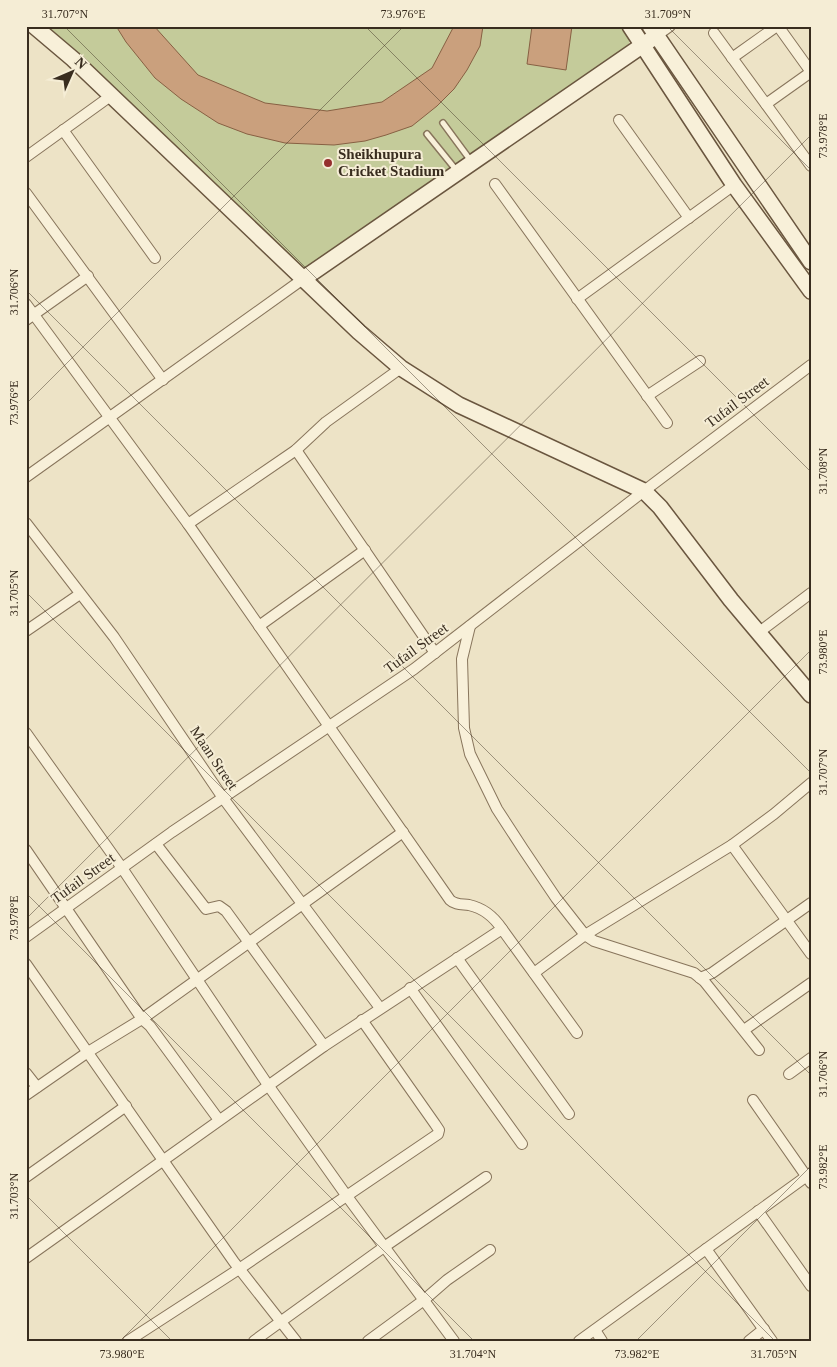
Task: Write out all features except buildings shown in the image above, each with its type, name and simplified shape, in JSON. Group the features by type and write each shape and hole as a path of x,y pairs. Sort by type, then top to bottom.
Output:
{"street":[{"path":"34,26 112,95 359,332 401,368 459,405 644,491 660,507 731,600 811,695"},
{"path":"630,26 734,185 811,291"},
{"path":"26,477 303,279 643,45 653,31 670,26"},
{"path":"732,58 778,26 811,72 766,104"},
{"path":"653,31 811,262"},
{"path":"714,33 811,166"},
{"path":"26,157 112,95"},
{"path":"619,120 689,218"},
{"path":"63,130 155,258"},
{"path":"495,184 667,423"},
{"path":"577,298 734,185"},
{"path":"26,193 163,380"},
{"path":"30,317 88,276"},
{"path":"26,304 30,317 110,417 188,524 450,900 454,904 470,905 482,910 495,920 577,1032"},
{"path":"648,396 700,361"},
{"name":"Tufail Street","path":"26,937 156,844 414,669 811,365"},
{"path":"188,524 296,450 326,422 401,368"},
{"path":"296,450 435,653"},
{"name":"Maan Street","path":"26,523 114,637 223,798 380,1008"},
{"path":"259,626 365,550"},
{"path":"758,633 811,593"},
{"path":"26,631 80,594"},
{"path":"470,626 462,658 464,728 470,754 497,809 522,849 556,898 585,935 594,941 694,973 704,981 759,1050"},
{"path":"26,733 122,868 268,1085 346,1195 454,1341"},
{"path":"534,973 585,935 732,845 811,784"},
{"path":"26,1095 88,1052 142,1019 402,832"},
{"path":"156,844 206,909 222,907 324,1046"},
{"path":"732,845 811,954"},
{"path":"26,850 142,1019 150,1026 219,1120"},
{"path":"700,978 712,973 811,903"},
{"path":"26,1258 324,1046 502,929"},
{"path":"457,958 569,1114"},
{"path":"26,964 239,1268 296,1341"},
{"path":"744,1030 811,983"},
{"path":"410,988 522,1144"},
{"path":"128,1341 435,1137 439,1132 362,1020"},
{"path":"789,1074 811,1058"},
{"path":"26,1073 37,1087"},
{"path":"580,1341 758,1211 809,1178 753,1100"},
{"path":"26,1177 126,1106"},
{"path":"254,1341 384,1247 486,1177"},
{"path":"758,1211 811,1286"},
{"path":"706,1249 772,1341"},
{"path":"368,1341 424,1300 447,1280 490,1250"},
{"path":"749,1341 764,1329"},
{"path":"595,1330 602,1341"}],"lane":[{"path":"443,122 472,164"},
{"path":"427,134 458,173"}],"green space":[{"name":"Sheikhupura Cricket Stadium","path":"39,26 624,26 630,35 628,53 305,272"}],"place":[{"name":"Sheikhupura Cricket Stadium","path":"328,163"}]}
